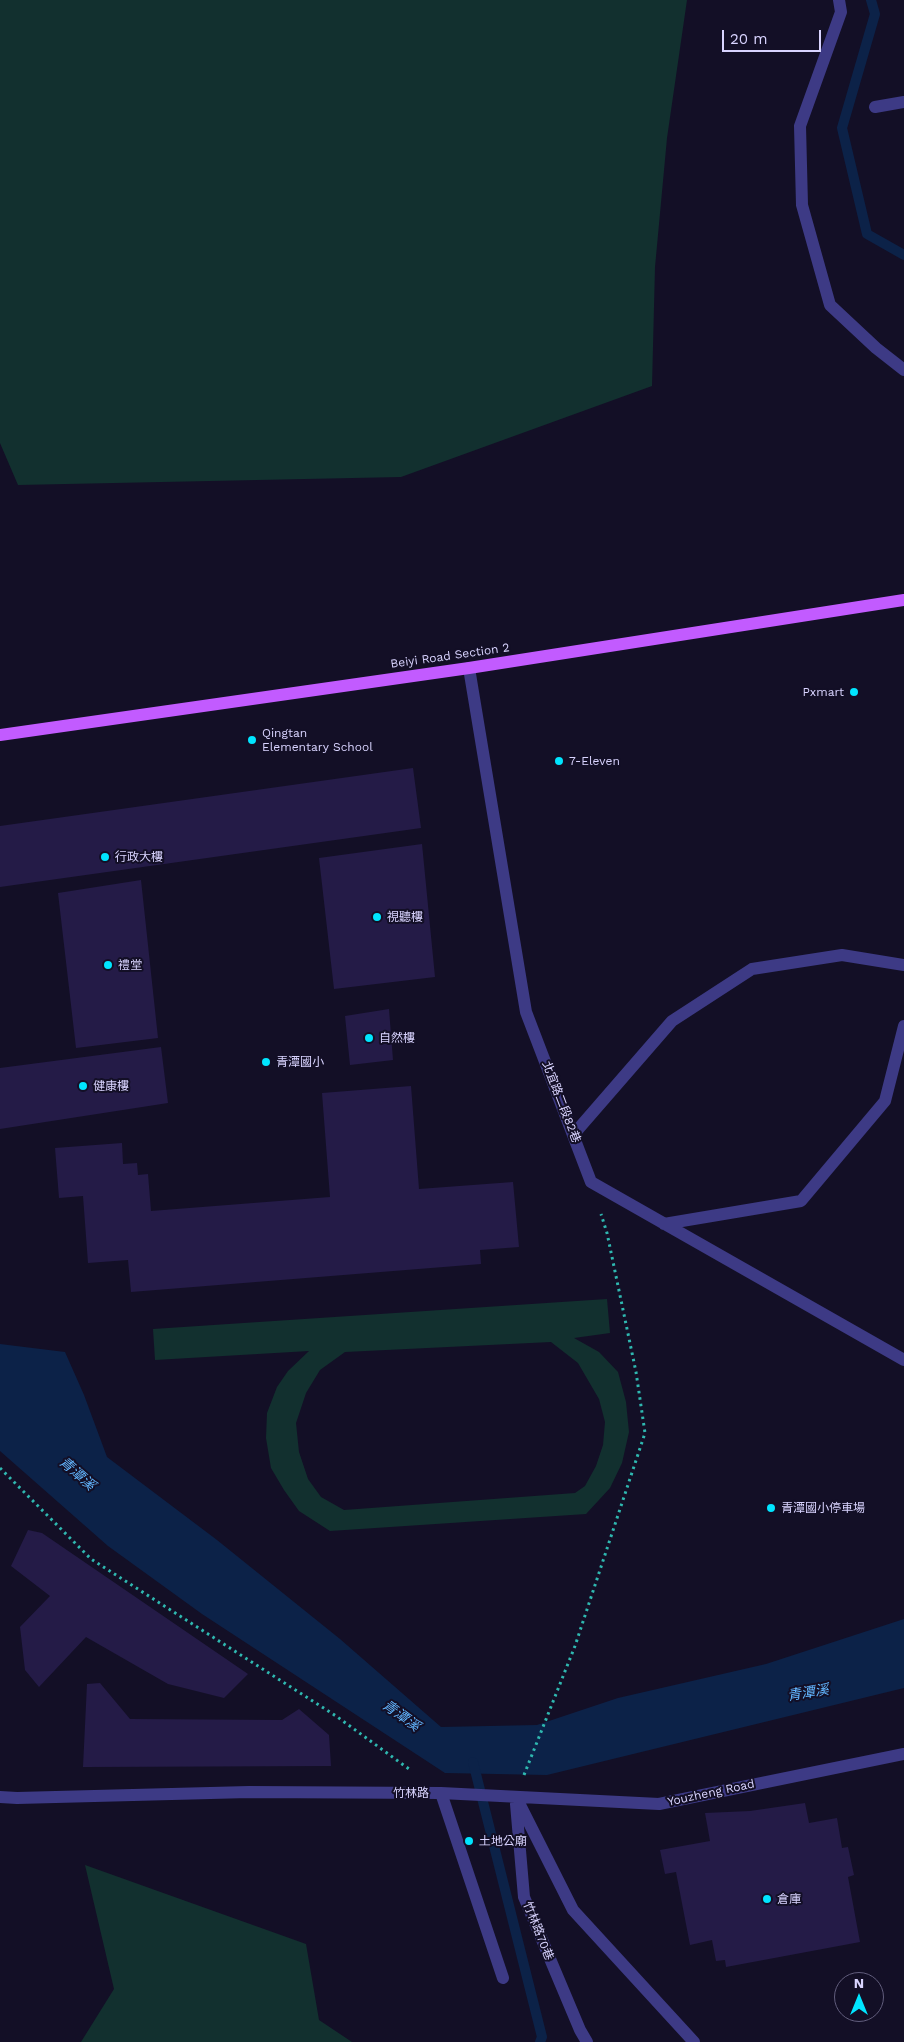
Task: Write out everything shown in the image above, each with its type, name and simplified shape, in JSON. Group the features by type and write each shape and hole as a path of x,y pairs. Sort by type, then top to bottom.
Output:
{"main road":[{"name":"Beiyi Road Section 2","path":"0,735 469,668 904,600"}],"street":[{"path":"839,0 841,12 800,126 802,205 830,305 876,348 904,370"},
{"path":"875,107 904,102"},
{"name":"北宜路二段82巷","path":"469,668 526,1012 591,1182 904,1360"},
{"path":"573,1135 672,1021 752,968 842,956 904,965"},
{"path":"664,1224 801,1201 884,1101 904,1026"},
{"name":"Youzheng Road","path":"516,1797 659,1804 904,1754"},
{"name":"竹林路","path":"0,1797 249,1792 441,1793 516,1797"},
{"path":"441,1793 503,1978"},
{"path":"516,1797 573,1910 694,2042"},
{"name":"竹林路70巷","path":"516,1797 524,1897 580,2030 587,2042"}],"path":[{"path":"516,1797 575,1646 645,1433 636,1372 607,1233"},
{"path":"0,1468 91,1559 336,1716 441,1793"}],"green space":[{"path":"0,0 687,0 667,138 655,267 652,386 401,477 18,485 0,443"},
{"path":"607,1299 610,1333 574,1338 599,1352 618,1372 626,1402 629,1432 622,1463 610,1488 586,1514 330,1531 299,1511 284,1490 271,1468 266,1438 267,1413 277,1387 288,1371 309,1351 155,1360 153,1329","holes":["551,1342 578,1363 599,1399 605,1422 603,1445 596,1466 585,1486 575,1493 344,1510 321,1497 308,1479 299,1452 296,1423 306,1393 320,1370 345,1352"]},
{"path":"85,1865 306,1944 319,2020 352,2042 81,2042 114,1989"}],"water":[{"name":"青潭溪","path":"0,1344 65,1352 84,1395 107,1457 217,1540 340,1639 441,1727 537,1725 618,1698 766,1664 904,1619 904,1688 547,1775 445,1773 202,1614 108,1546 0,1451"}],"building":[{"name":"行政大樓","path":"413,768 421,828 0,887 0,826"},
{"name":"視聽樓","path":"422,844 435,977 334,989 319,858"},
{"name":"禮堂","path":"141,880 158,1038 76,1048 58,893"},
{"name":"自然樓","path":"389,1009 393,1060 350,1065 345,1016"},
{"name":"健康樓","path":"161,1047 168,1103 0,1129 0,1068"},
{"path":"411,1086 419,1189 513,1182 519,1247 480,1250 481,1264 131,1292 128,1260 88,1263 83,1196 59,1198 55,1148 122,1143 123,1164 137,1163 138,1175 148,1174 151,1211 330,1197 322,1093"},
{"path":"28,1530 42,1533 248,1674 224,1698 168,1684 86,1637 39,1687 25,1670 20,1627 50,1596 11,1566"},
{"path":"100,1683 130,1719 282,1720 299,1709 329,1735 331,1766 83,1767 87,1684"},
{"name":"倉庫","path":"805,1803 809,1823 837,1818 842,1848 848,1847 854,1875 848,1877 860,1942 726,1967 725,1960 716,1961 712,1940 690,1945 676,1872 665,1874 660,1850 710,1841 705,1813 750,1811"}],"waterway":[{"path":"871,0 875,14 842,128 867,234 904,255"},
{"path":"473,1762 542,2037 540,2042"}],"place":[{"name":"Pxmart","path":"854,692"},
{"name":"Qingtan Elementary School","path":"252,740"},
{"name":"7-Eleven","path":"559,761"},
{"name":"行政大樓","path":"105,857"},
{"name":"視聽樓","path":"377,917"},
{"name":"禮堂","path":"108,965"},
{"name":"自然樓","path":"369,1038"},
{"name":"青潭國小","path":"266,1062"},
{"name":"健康樓","path":"83,1086"},
{"name":"青潭國小停車場","path":"771,1508"},
{"name":"土地公廟","path":"469,1841"},
{"name":"倉庫","path":"767,1899"}]}
